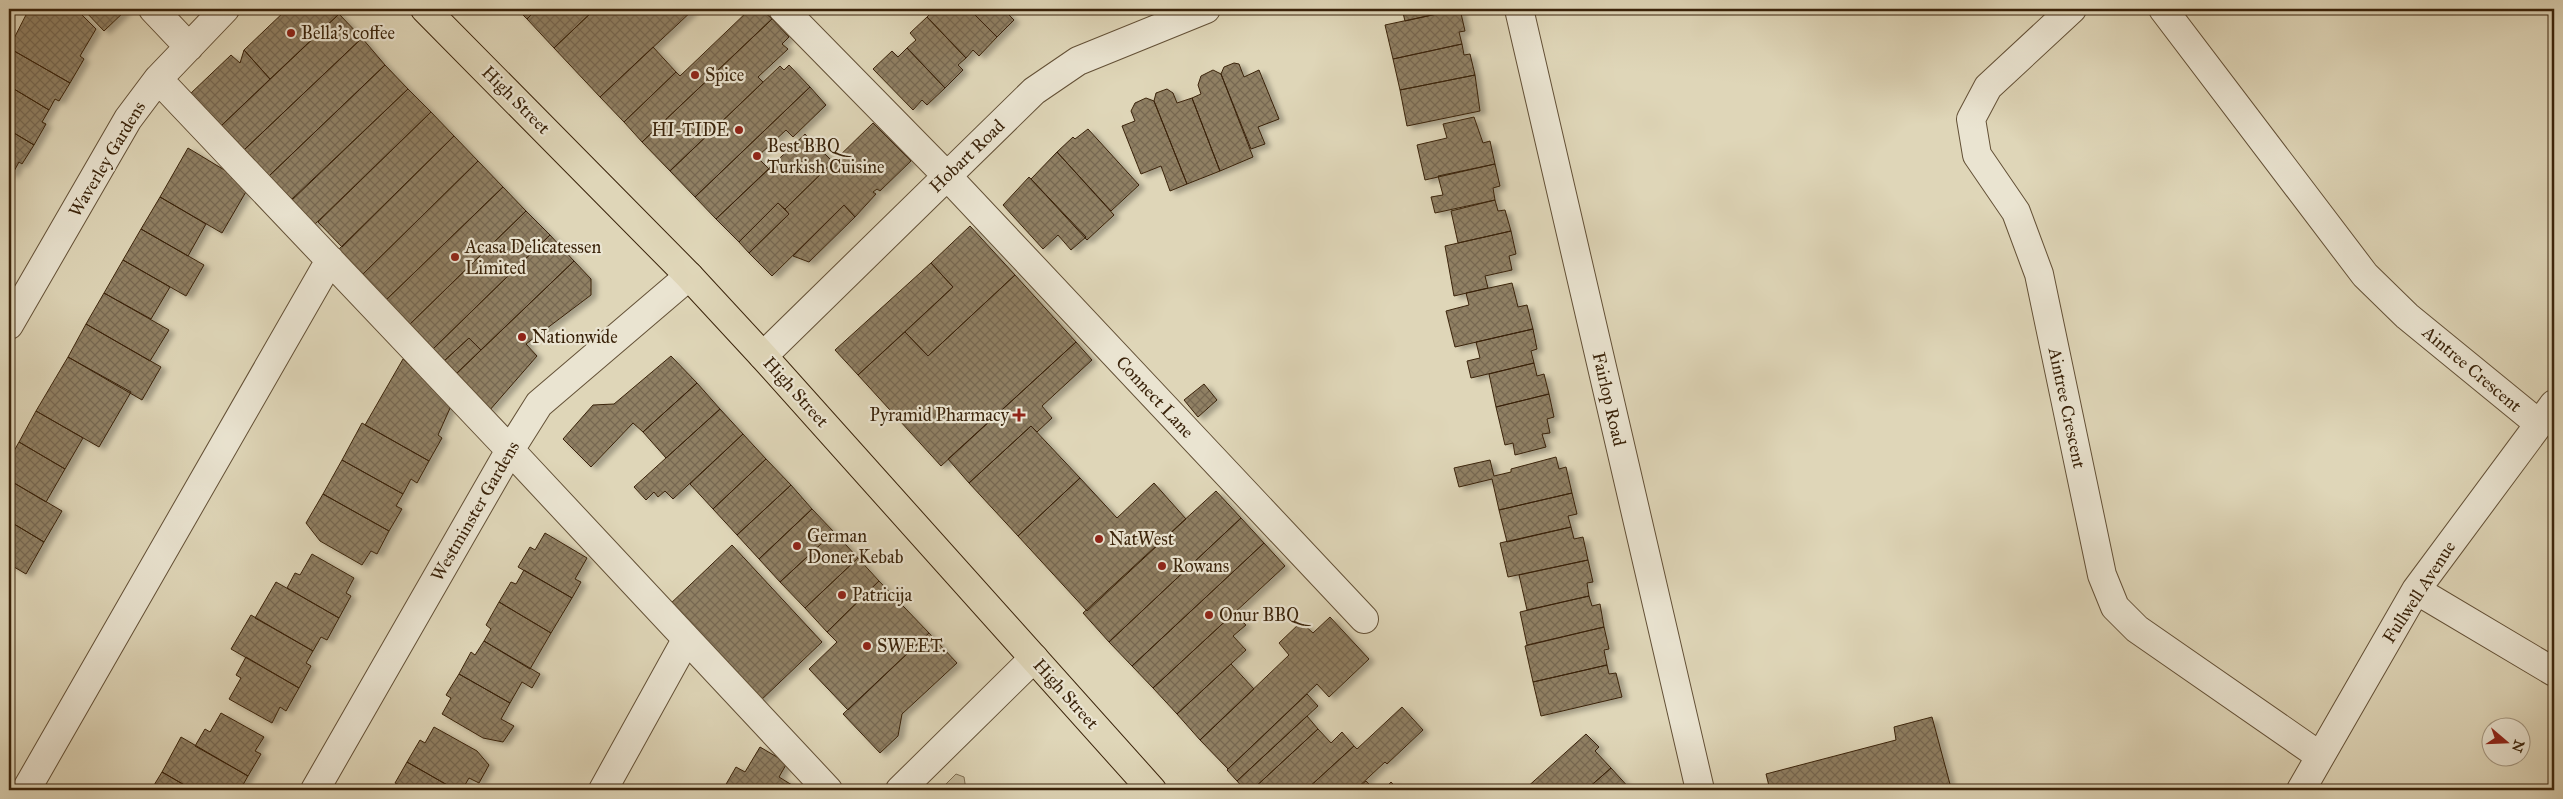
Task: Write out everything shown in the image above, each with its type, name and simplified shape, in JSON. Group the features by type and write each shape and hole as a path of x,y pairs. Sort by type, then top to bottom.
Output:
{"main road":[{"name":"High Street","path":"425,9 689,276 764,356 1152,790"}],"street":[{"path":"152,9 189,47"},
{"name":"Waverley Gardens","path":"9,325 128,119 158,79 226,9"},
{"name":"Connect Lane","path":"783,9 947,176 1364,619"},
{"name":"Hobart Road","path":"764,356 1034,91 1078,61 1206,9"},
{"name":"Fairlop Road","path":"1519,9 1700,790"},
{"name":"Aintree Crescent","path":"2072,9 1988,87 1971,119 1977,155 2016,212 2039,274 2102,575 2115,607 2137,629 2320,756"},
{"name":"Aintree Crescent","path":"2163,9 2365,275 2407,316 2546,414"},
{"path":"158,79 510,450 828,790"},
{"path":"26,790 330,260"},
{"name":"Westminster Gardens","path":"315,790 510,450 539,404 689,276"},
{"name":"Fullwell Avenue","path":"2300,790 2416,590 2546,414"},
{"path":"2416,590 2554,672"},
{"path":"603,790 686,640"},
{"path":"900,790 1034,658"}],"shaded area":[{"path":"956,774 964,777 966,790 940,790"}],"building":[{"path":"29,9 76,9 96,29 80,56 84,59 70,83 9,48"},
{"path":"83,9 127,9 104,31"},
{"path":"287,9 334,9 339,14 270,79 244,50"},
{"path":"517,9 537,9 527,19"},
{"path":"537,9 595,9 554,48 527,19"},
{"path":"595,9 694,9 600,97 554,48"},
{"path":"750,9 761,9 772,19 642,142 624,122 676,72 680,76"},
{"path":"935,9 969,9 997,37 979,56 973,50 966,58 927,17"},
{"path":"969,9 1009,9 1006,12 1014,20 997,37"},
{"path":"1402,9 1460,9 1405,21"},
{"path":"1460,9 1465,31 1459,32 1462,44 1393,59 1385,25"},
{"path":"339,14 362,38 244,150 221,126"},
{"path":"927,17 966,58 958,65 963,70 945,88 907,48 916,40 910,33"},
{"path":"772,19 789,37 782,44 788,49 758,77 763,82 670,171 642,142"},
{"path":"362,38 385,65 269,176 244,150"},
{"path":"1462,44 1464,55 1470,54 1475,75 1400,90 1393,59"},
{"path":"653,47 676,72 624,122 600,97"},
{"path":"9,48 70,83 59,101 55,99 49,110 9,86"},
{"path":"907,48 945,88 927,105 922,100 913,110 873,69 892,51 898,57"},
{"path":"244,50 270,79 221,126 190,94 231,55 240,63"},
{"path":"1234,63 1239,64 1244,77 1259,70 1279,119 1258,127 1265,144 1251,149 1221,74 1224,67"},
{"path":"385,65 408,89 292,199 269,176"},
{"path":"789,65 810,87 695,197 670,171 780,66 784,70"},
{"path":"1213,70 1221,74 1253,157 1220,171 1192,98 1201,94 1198,85 1201,76"},
{"path":"1475,75 1480,111 1407,126 1400,90"},
{"path":"9,86 49,110 42,122 46,124 34,145 9,130"},
{"path":"810,87 826,105 793,137 786,130 757,157 769,169 716,219 695,197"},
{"path":"408,89 431,112 313,226 290,202"},
{"path":"1167,89 1173,93 1177,103 1192,98 1220,171 1187,184 1154,101 1156,93"},
{"path":"1146,98 1154,101 1187,184 1170,191 1161,166 1141,174 1122,126 1135,121 1131,111 1135,103"},
{"path":"431,112 454,136 342,247 318,222"},
{"path":"1474,117 1483,143 1490,141 1495,164 1425,180 1417,145 1447,138 1443,124"},
{"path":"873,123 911,161 880,191 877,189 873,192 876,194 855,217 844,205 772,276 749,253 789,214 785,209"},
{"path":"1088,129 1139,185 1111,211 1057,152 1073,137 1075,139"},
{"path":"9,130 34,145 22,164 19,162 12,175 9,173"},
{"path":"805,134 833,162 785,209 778,203 739,242 716,219"},
{"path":"454,136 478,161 361,276 337,251"},
{"path":"188,148 231,174 247,190 222,233 160,197"},
{"path":"1057,152 1114,215 1087,240 1031,179"},
{"path":"478,161 503,187 385,301 361,276"},
{"path":"1495,164 1500,186 1493,188 1495,200 1435,213 1431,197 1443,195 1438,176"},
{"path":"1029,177 1086,237 1071,250 1058,235 1043,249 1003,205"},
{"path":"503,187 526,211 408,326 385,301"},
{"path":"160,197 206,224 188,256 141,229"},
{"path":"1495,200 1498,211 1505,210 1511,231 1458,243 1451,211"},
{"path":"778,203 789,214 749,253 739,242"},
{"path":"844,205 855,217 809,262 793,256"},
{"path":"526,211 550,235 432,350 408,326"},
{"path":"970,226 1015,275 928,356 905,332 953,287 931,263"},
{"path":"141,229 204,265 186,296 123,260"},
{"path":"1511,231 1516,254 1509,256 1512,270 1485,276 1488,288 1454,296 1445,246"},
{"path":"550,235 574,261 481,350 469,338 443,362 432,350"},
{"path":"123,260 170,287 151,319 104,293"},
{"path":"574,261 591,279 591,295 526,344 537,356 489,411 455,375"},
{"path":"931,263 953,287 858,375 835,350"},
{"path":"1015,275 1076,342 941,466 858,375 905,332 928,356"},
{"path":"1512,283 1518,307 1527,305 1533,329 1455,347 1446,311 1469,305 1466,293"},
{"path":"104,293 169,330 150,361 86,324"},
{"path":"86,324 161,367 142,400 68,357"},
{"path":"1533,329 1537,349 1531,351 1534,363 1471,378 1467,361 1480,358 1476,342"},
{"path":"469,338 481,350 455,375 443,362"},
{"path":"1076,342 1092,360 1042,406 1052,418 1037,432 1031,426 969,483 948,459"},
{"path":"671,356 697,383 643,432 633,423 591,467 563,439 593,405 614,404"},
{"path":"68,357 131,392 99,447 36,411"},
{"path":"403,359 451,406 438,435 442,438 429,461 365,425"},
{"path":"1534,363 1537,376 1544,374 1549,394 1496,407 1489,374"},
{"path":"697,383 720,409 666,458 643,432"},
{"path":"1204,384 1217,400 1198,417 1184,400"},
{"path":"1549,394 1554,417 1547,419 1550,433 1542,434 1546,447 1515,455 1513,443 1505,445 1496,407"},
{"path":"720,409 743,434 673,499 665,491 658,497 654,492 646,500 634,487"},
{"path":"36,411 83,438 65,469 19,442"},
{"path":"362,423 429,461 417,483 411,479 403,494 342,460"},
{"path":"1031,426 1080,478 1018,536 969,483"},
{"path":"743,434 766,459 713,509 690,484"},
{"path":"19,442 65,469 46,502 9,480 9,460"},
{"path":"1556,457 1559,469 1566,467 1572,493 1499,510 1492,479 1459,487 1454,468 1490,460 1494,476 1511,472 1511,469"},
{"path":"766,459 791,485 737,535 713,509"},
{"path":"342,460 403,494 396,506 402,509 389,531 323,494"},
{"path":"1080,478 1117,518 1154,483 1186,519 1087,611 1018,536"},
{"path":"9,480 62,511 44,542 9,521"},
{"path":"791,485 812,509 759,559 737,535"},
{"path":"1216,491 1241,518 1109,642 1083,613"},
{"path":"1572,493 1577,514 1568,516 1571,527 1507,542 1499,510"},
{"path":"323,494 389,531 377,554 371,551 362,565 320,541 306,523"},
{"path":"812,509 834,532 780,582 759,559"},
{"path":"1241,518 1264,543 1132,666 1109,642"},
{"path":"9,521 44,542 26,574 9,564"},
{"path":"1571,527 1574,539 1583,537 1588,560 1508,577 1500,543"},
{"path":"834,532 858,558 805,608 780,582"},
{"path":"545,533 587,558 575,579 581,582 572,598 518,567 530,547 535,550"},
{"path":"1264,543 1285,566 1153,688 1132,666"},
{"path":"732,545 822,642 758,703 668,606"},
{"path":"312,554 354,578 346,593 351,596 339,618 287,588 295,573 300,575"},
{"path":"858,558 879,581 827,632 805,608"},
{"path":"1588,560 1593,582 1587,583 1589,596 1527,610 1519,575"},
{"path":"524,570 572,598 551,633 499,602 511,582 516,584"},
{"path":"879,581 929,633 848,710 809,669 837,642 827,632"},
{"path":"276,582 339,618 327,640 321,637 313,651 255,618"},
{"path":"1589,596 1592,606 1600,604 1604,627 1527,645 1520,612"},
{"path":"499,602 551,633 530,669 484,641 491,629 486,625"},
{"path":"1234,613 1246,625 1233,636 1246,650 1177,714 1153,688"},
{"path":"251,615 313,651 306,663 311,666 299,688 231,649"},
{"path":"1330,617 1369,659 1329,697 1317,684 1228,769 1200,740 1289,655 1279,643 1301,622 1313,633"},
{"path":"1604,627 1609,649 1604,650 1607,665 1533,682 1525,646"},
{"path":"929,633 957,663 902,714 898,736 880,753 843,714"},
{"path":"484,641 540,674 532,688 522,682 510,703 459,674 471,652 475,655"},
{"path":"246,657 299,688 286,711 280,707 272,723 229,699 241,678 236,675"},
{"path":"1231,664 1254,689 1200,740 1177,714"},
{"path":"1607,665 1609,674 1616,673 1622,697 1541,716 1533,682"},
{"path":"459,674 510,703 501,719 514,726 503,742 483,738 442,714 451,698 446,695"},
{"path":"1307,694 1318,706 1237,781 1227,770"},
{"path":"1402,707 1423,730 1387,764 1385,762 1355,790 1306,790 1354,746 1357,749"},
{"path":"221,713 264,737 255,751 261,754 248,776 195,746 205,729 210,732"},
{"path":"1307,716 1318,729 1252,790 1245,790 1237,781"},
{"path":"1932,717 1951,788 1942,790 1770,790 1766,774 1896,740 1894,727"},
{"path":"434,727 477,751 489,765 479,783 469,778 462,790 456,790 407,762 420,740 425,743"},
{"path":"1318,729 1331,743 1342,732 1354,746 1306,790 1252,790"},
{"path":"1586,734 1599,747 1595,751 1611,768 1586,790 1524,790"},
{"path":"181,737 248,776 240,790 193,790 162,772"},
{"path":"760,747 787,763 779,777 800,790 732,790 725,786 736,767 745,772"},
{"path":"407,762 456,790 398,790 401,786 395,783"},
{"path":"1611,768 1631,790 1586,790"},
{"path":"162,772 193,790 151,790"},
{"path":"1366,781 1375,790 1355,790"},
{"path":"1391,782 1399,790 1383,790"}],"place":[{"name":"Bella's coffee","path":"291,33"},
{"name":"Spice","path":"695,75"},
{"name":"HI-TIDE","path":"739,130"},
{"name":"Best BBQ Turkish Cuisine","path":"757,156"},
{"name":"Acasa Delicatessen Limited","path":"455,257"},
{"name":"Nationwide","path":"522,337"},
{"name":"Pyramid Pharmacy","path":"1019,415"},
{"name":"NatWest","path":"1099,539"},
{"name":"German Doner Kebab","path":"797,546"},
{"name":"Rowans","path":"1162,566"},
{"name":"Patricija","path":"842,595"},
{"name":"Onur BBQ","path":"1209,615"},
{"name":"SWEET.","path":"867,646"}]}
